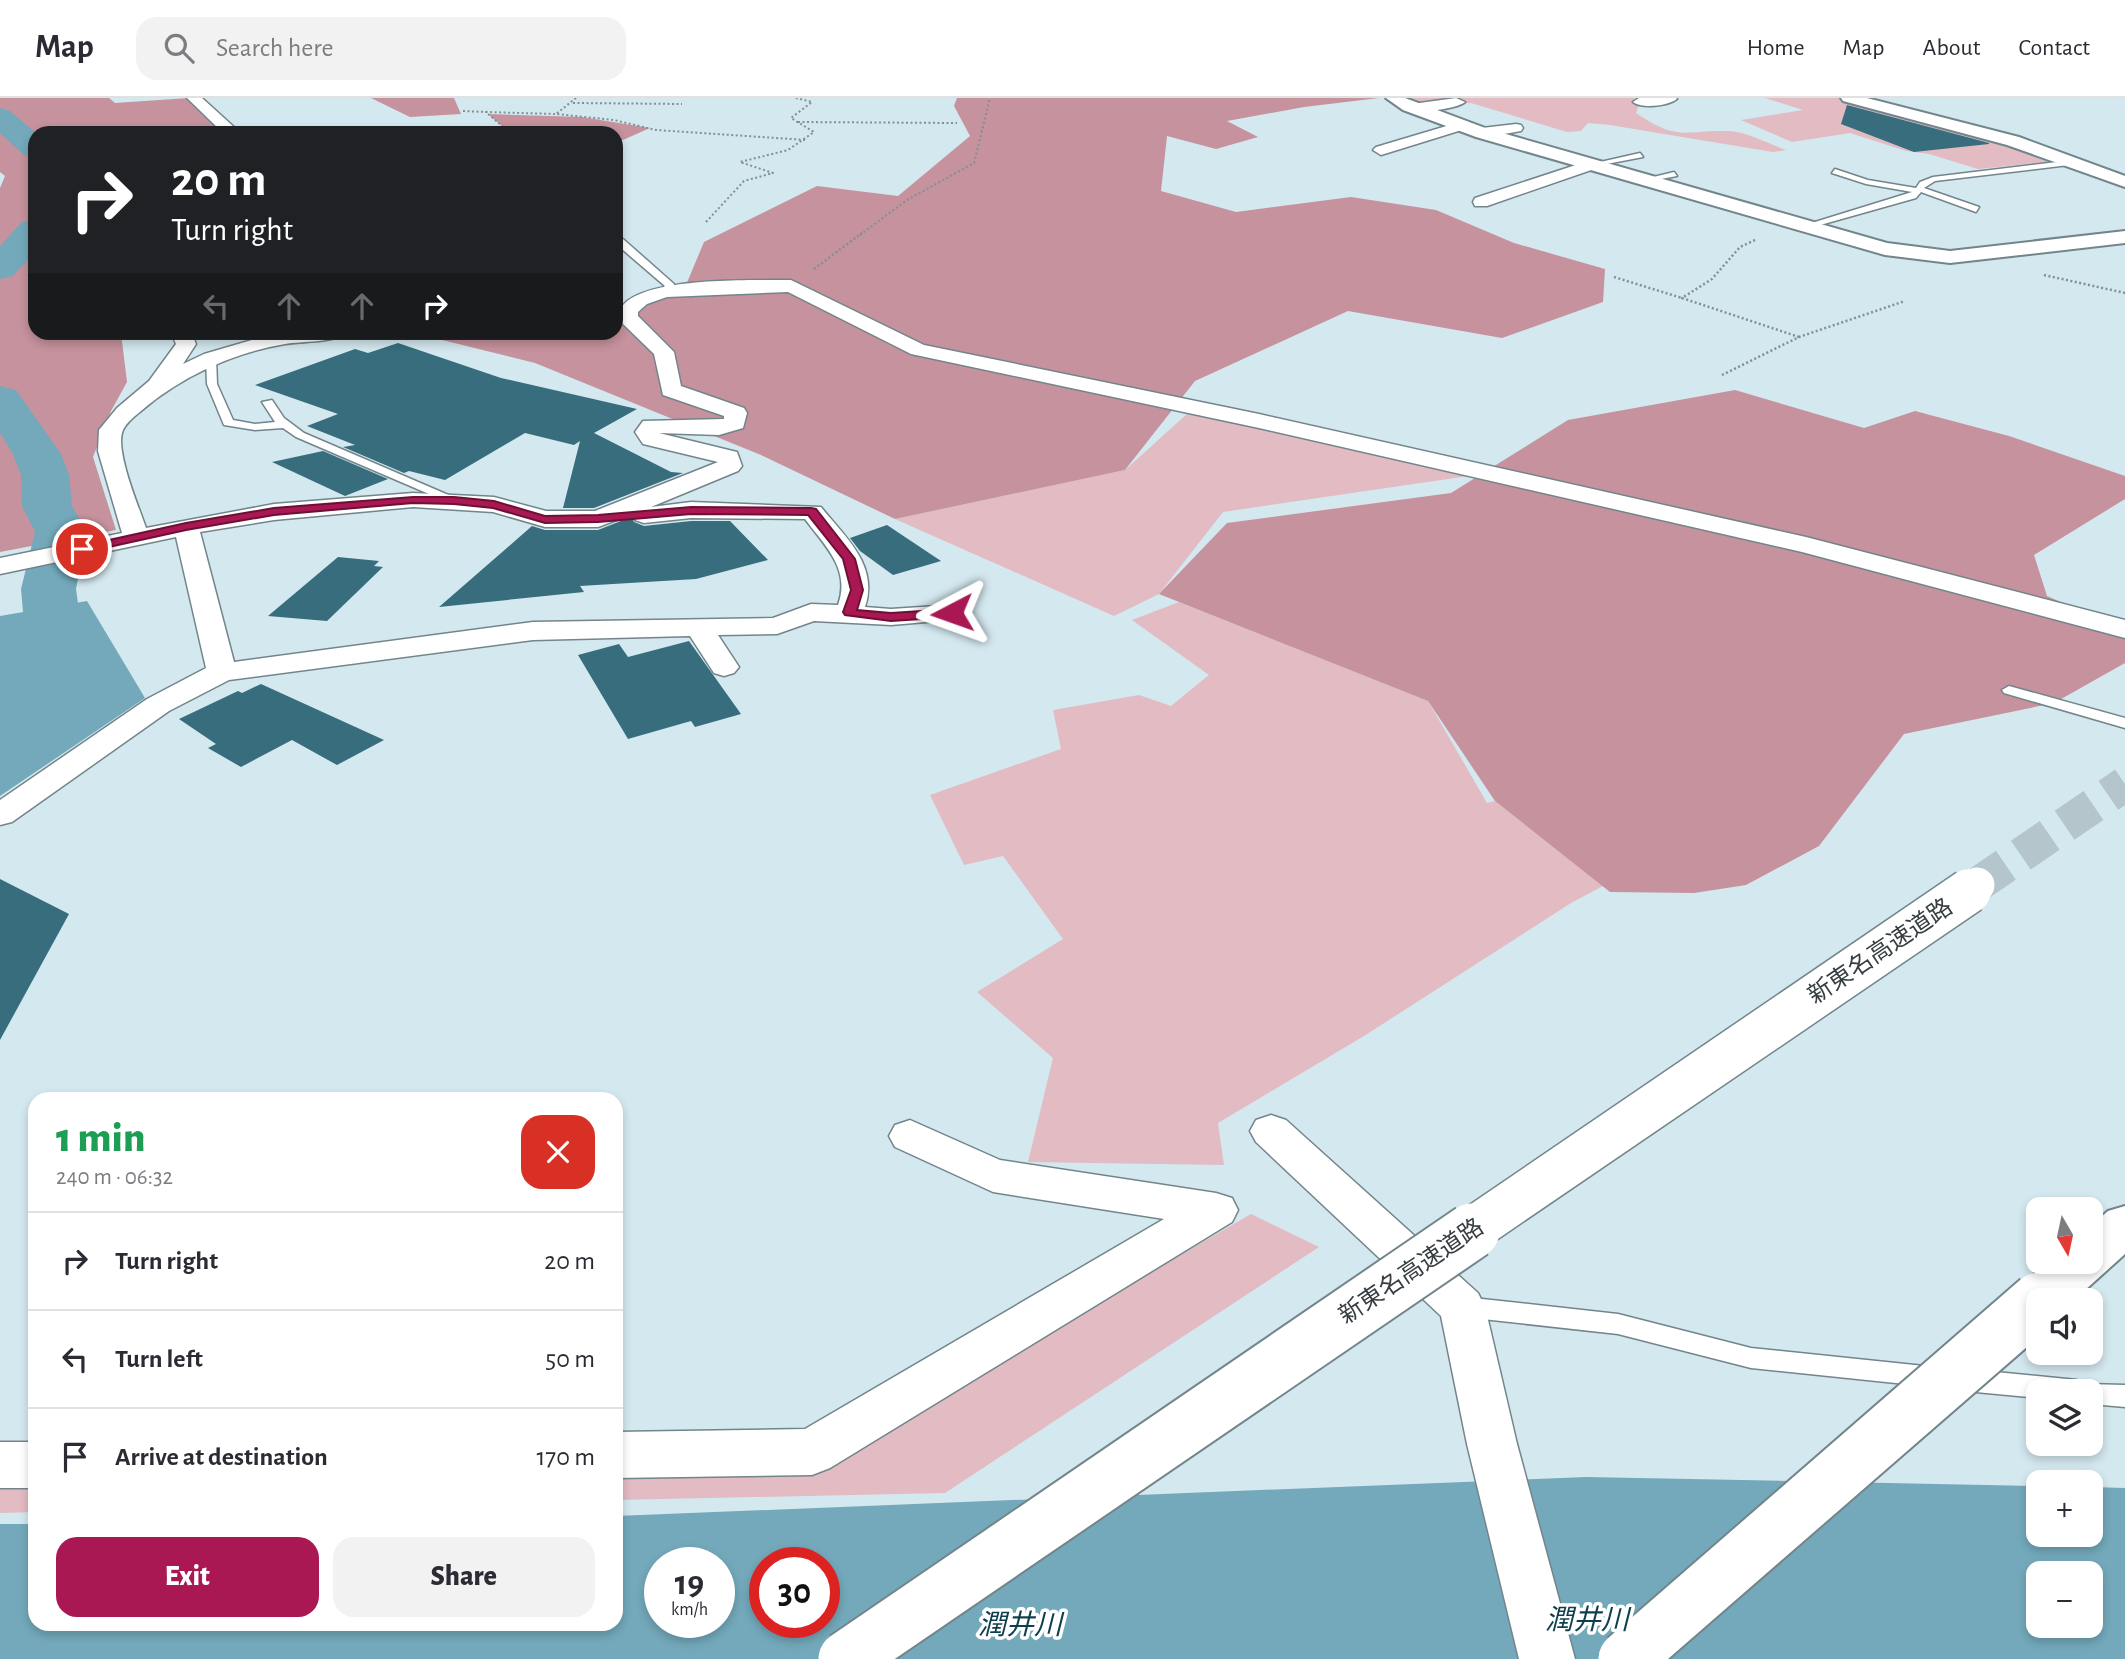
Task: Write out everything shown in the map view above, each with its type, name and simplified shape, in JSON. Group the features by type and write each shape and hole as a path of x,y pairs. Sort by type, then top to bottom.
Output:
{"main road":[{"path":"1394,98 1412,108 1482,133 1645,180 1740,202 1806,226 1885,249 1950,257 2125,237"},
{"path":"1849,98 2012,141 2125,182"},
{"name":"新東名高速道路","path":"846,1659 1977,885"},
{"path":"2104,1244 2125,1225"},
{"path":"2053,1288 2069,1274"},
{"path":"1626,1659 2026,1311"}],"street":[{"path":"194,98 225,126"},
{"path":"1640,102 1670,99 1668,98"},
{"path":"1412,108 1458,102"},
{"path":"1381,150 1460,126"},
{"path":"1482,133 1516,128"},
{"path":"1481,202 1591,165"},
{"path":"598,519 730,467 729,457 651,439 647,432 652,426 719,428 735,423 736,413 671,390 664,352 628,318 628,311 640,300 664,291 791,286 918,350 1285,427 1765,535 2125,629"},
{"path":"157,386 186,344 184,340"},
{"path":"202,340 211,358"},
{"path":"136,538 110,451 111,430 125,413 157,386 211,358 275,340"},
{"path":"0,566 186,527 274,512 413,500 454,500 494,505 545,519 598,519 691,510 811,512 849,559 857,590 849,612"},
{"path":"186,527 222,672"},
{"path":"0,815 158,705 222,672 533,631 776,626 811,612 849,612 891,617 952,613"},
{"path":"699,627 724,667"},
{"path":"1271,1131 1462,1307 1492,1444 1547,1659"},
{"path":"623,1455 812,1452 1216,1210 993,1175 911,1136"},
{"path":"0,1465 28,1465"}],"lane":[{"path":"1591,165 1640,155"},
{"path":"1806,226 1913,196 1933,179 2074,162"},
{"path":"1835,171 1892,189 1919,190 1976,209"},
{"path":"1645,180 1674,174"},
{"path":"623,244 671,286 664,291"},
{"path":"211,358 212,384 228,423 255,427 285,424"},
{"path":"268,402 285,424 300,435 454,500"},
{"path":"2009,690 2125,723"},
{"path":"1462,1307 1618,1324 1751,1358 2026,1386"},
{"path":"2103,1394 2125,1396"}],"path":[{"path":"556,114 576,98"},
{"path":"706,222 744,181 773,173 740,162 754,156 781,154 806,140 814,132 791,118 812,102 796,98"},
{"path":"791,286 907,200 974,163 989,98"},
{"path":"573,103 682,104"},
{"path":"463,111 556,114 614,120 656,130 806,140"},
{"path":"486,112 502,126"},
{"path":"797,122 957,123"},
{"path":"1682,298 1712,279 1740,247 1764,235 1806,226"},
{"path":"1614,277 1799,337"},
{"path":"1722,375 1799,337 1905,301"}],"shaded area":[{"path":"0,98 109,98 115,103 189,98 215,126 28,126 28,340 122,340 127,382 111,411 93,457 116,530 0,552 0,188 5,176 0,172"},
{"path":"371,98 454,98 461,114 410,117"},
{"path":"957,98 1379,98 1304,107 1227,121 1258,137 1216,149 1167,136 1161,191 1236,212 1351,197 1436,210 1514,243 1605,269 1603,302 1502,338 1348,311 1195,381 1125,470 895,519 761,455 535,363 442,340 623,340 623,308 686,285 704,242 817,186 898,196 970,136 954,106"},
{"path":"1399,98 1634,98 1639,105 1636,113 1662,128 1681,132 1736,132 1786,150 1773,152 1588,123 1581,131 1567,132 1471,103 1416,106"},
{"path":"1765,98 1845,98 2055,161 1978,169 1929,154 1906,151 1850,133 1792,142 1741,120 1803,110"},
{"path":"488,114 582,117 650,128 623,140 623,126 502,126"},
{"path":"1735,390 1864,428 1915,411 2009,436 2125,476 2125,499 2034,555 2047,596 2125,630 2125,663 2054,703 1904,734 1819,846 1746,885 1694,893 1610,892 1495,801 1428,701 1159,594 1227,523 1451,493 1568,420"},
{"path":"1188,413 1482,474 1223,512 1159,594 1114,616 895,519 1125,470"},
{"path":"1179,602 1428,701 1487,803 1495,801 1603,886 1571,903 1364,1036 1218,1123 1224,1165 1028,1162 1053,1058 977,992 1063,939 1003,856 964,865 930,795 1061,749 1053,710 1139,695 1171,706 1209,675 1132,620"},
{"path":"1251,1214 1319,1247 945,1493 623,1500 623,1469 816,1467"},
{"path":"0,1476 28,1476 28,1512 0,1513"}],"water":[{"path":"87,601 145,698 0,796 0,616"},
{"path":"1586,1477 2026,1486 2026,1547 2103,1547 2103,1487 2125,1488 2125,1659 0,1659 0,1524 28,1524 28,1631 623,1631 623,1516"}],"building":[{"path":"1847,105 1989,144 1914,152 1841,124"},
{"path":"398,343 501,378 637,409 594,433 671,472 683,473 594,508 563,508 580,441 574,445 525,433 445,480 409,471 404,473 343,447 355,445 307,426 338,414 255,385 355,349 368,353"},
{"path":"323,451 388,479 345,496 272,462"},
{"path":"631,517 634,522 644,526 691,521 730,521 768,560 696,579 580,586 584,592 439,607 532,526 545,530 598,530"},
{"path":"887,525 941,561 893,575 860,551 850,538"},
{"path":"338,557 379,561 374,566 383,567 327,621 268,616"},
{"path":"689,641 741,714 695,727 691,721 628,739 578,655 619,644 628,657"},
{"path":"261,684 384,740 337,765 292,740 241,767 208,748 216,744 179,719 238,691 242,693"},
{"path":"0,879 69,914 0,1040"}],"waterway":[{"name":"潤井川","path":"0,117 28,142"},
{"name":"潤井川","path":"0,268 28,238"},
{"name":"潤井川","path":"0,399 37,454 45,475 47,506 61,532 53,563 48,601 55,647 11,706 0,713"}],"tunnel":[{"path":"1977,885 2125,784"}],"route":[{"path":"82,549 274,512 413,500 454,500 494,505 545,519 598,519 691,510 811,512 849,559 857,590 849,612 891,617 952,613"}]}
